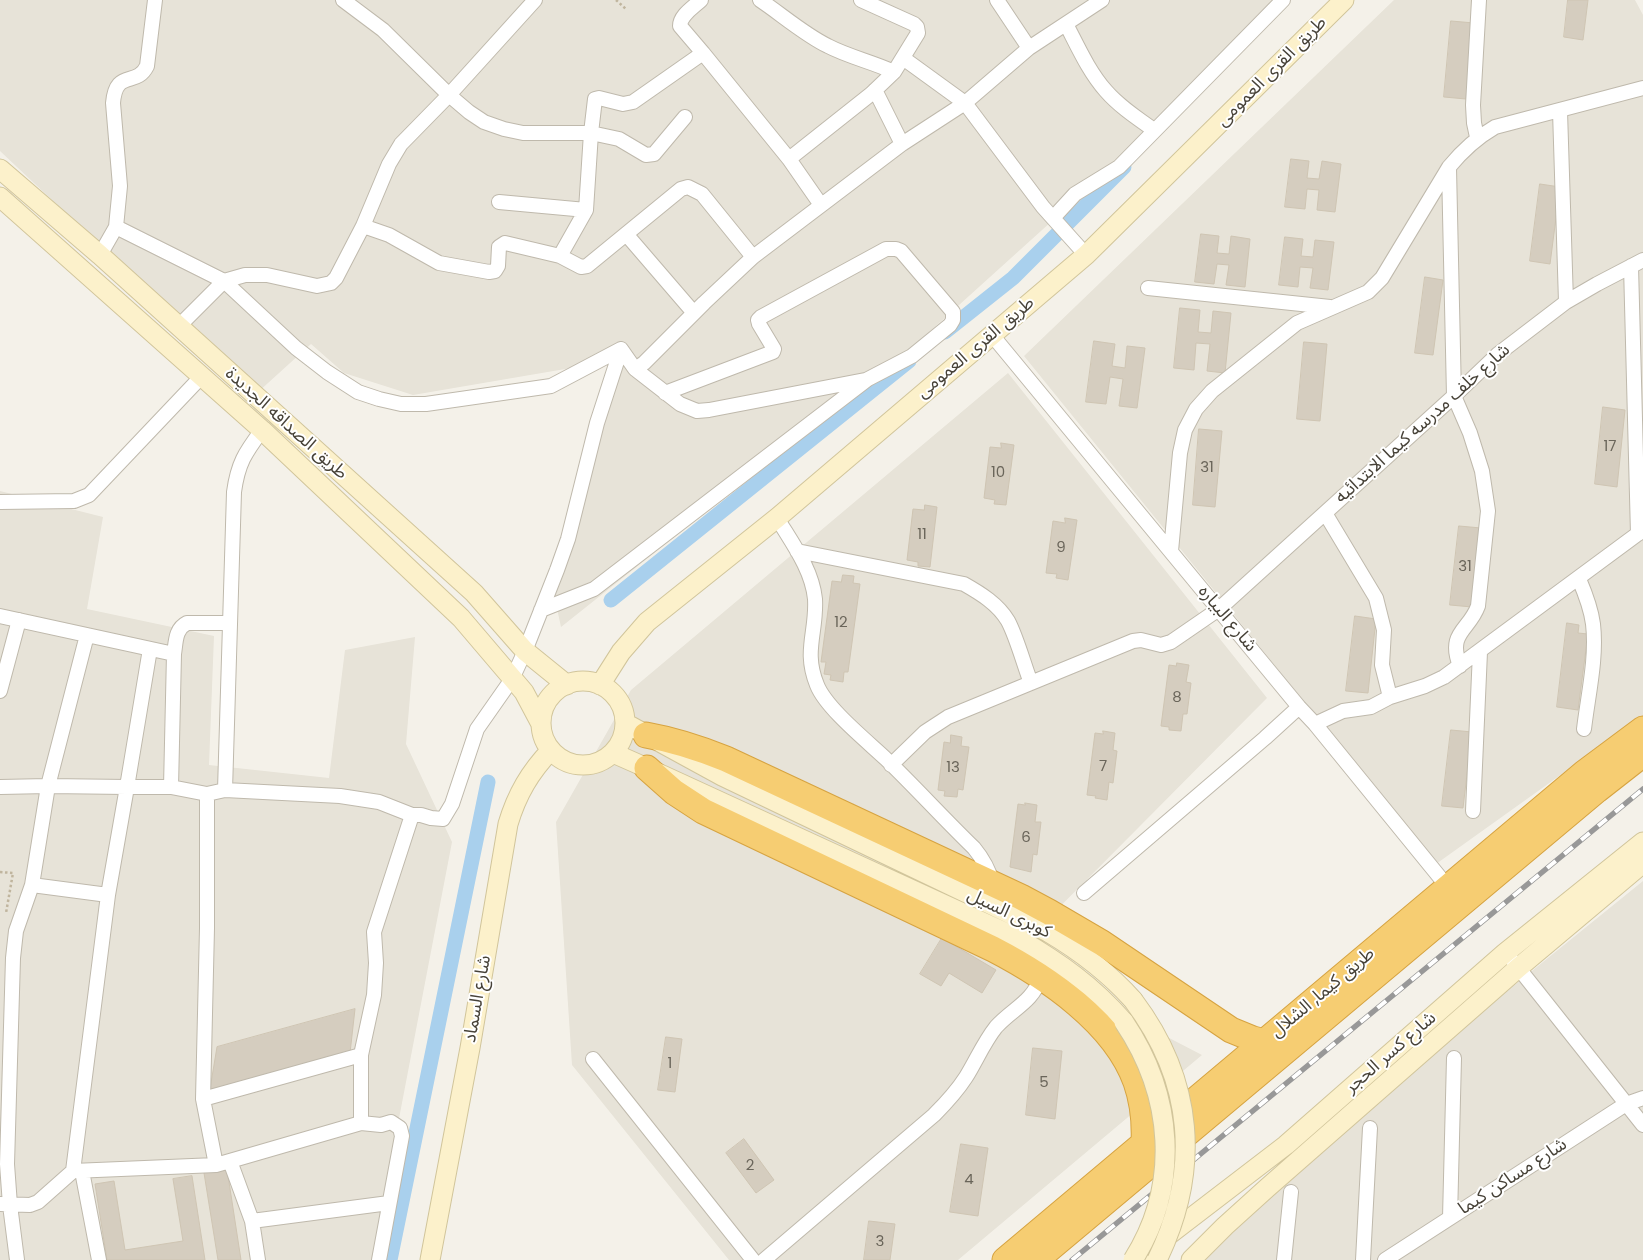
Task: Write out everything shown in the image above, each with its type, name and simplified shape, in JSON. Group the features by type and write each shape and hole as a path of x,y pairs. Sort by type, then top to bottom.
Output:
{"highway":[{"path":"635,729 700,748 726,759 1049,912 1102,943 1231,1030 1264,1042"},
{"name":"طريق كيما, الشلال","path":"1036,1260 1454,896 1590,781 1643,729"},
{"name":"طريق كيما, الشلال","path":"1590,781 1643,754"},
{"path":"647,768 674,792 704,811 993,949 1058,989 1089,1016 1129,1066 1140,1096 1144,1142"},
{"name":"طريق كيما, الشلال","path":"1005,1260 1264,1042 1454,896"}],"street":[{"path":"100,255 116,227 120,186 114,93 122,81 144,73 147,66 155,0"},
{"path":"343,0 383,30 469,112 484,122 504,129 523,133 591,133 619,139 646,156 650,156 654,154 685,117"},
{"path":"163,342 224,281 245,274 253,274 267,275 317,286 331,284 363,226 389,164 401,144 535,0"},
{"path":"701,0 683,16 679,23 680,26 789,159 821,204"},
{"path":"760,0 826,45 847,55 878,64 894,72"},
{"path":"789,159 875,90 894,72 917,36 917,27 904,18 860,0"},
{"path":"996,0 1029,48"},
{"path":"635,369 644,363 753,257 902,144 965,103 1029,48 1102,0"},
{"path":"1055,220 1074,194 1119,167 1283,0"},
{"name":"طريق القرى العمومى","path":"600,685 621,652 647,622 777,518 992,334 1083,252 1344,0"},
{"path":"1478,137 1474,123 1473,105 1479,0"},
{"path":"1066,24 1092,73 1106,91 1154,130"},
{"path":"560,256 586,210 595,99 599,98 623,104 633,102 703,53"},
{"path":"903,58 965,103 1018,175 1083,252"},
{"path":"1171,552 1180,453 1185,430 1196,408 1212,391 1297,323 1368,292 1382,278 1449,167 1462,151 1478,137 1495,127 1643,88"},
{"path":"875,90 902,144"},
{"path":"1560,111 1566,302"},
{"path":"1449,167 1454,396 1470,433 1482,471 1488,511 1478,606 1473,617 1461,630 1457,639 1457,657 1460,666"},
{"name":"طريق الصداقه الجديدة","path":"0,169 100,255 474,593 525,651 567,685"},
{"path":"363,226 389,235 439,263 489,272 495,271 498,266 499,247 505,243 560,256 581,267 588,266 681,189 688,187 702,194 753,257"},
{"name":"طريق الصداقه الجديدة","path":"0,197 262,430 461,618 524,692 542,724"},
{"path":"499,202 586,210"},
{"path":"30,223 43,205"},
{"path":"116,227 224,281 296,348 327,372 358,392 379,399 401,404 426,404 551,386 621,349"},
{"path":"626,234 694,313"},
{"path":"541,610 594,589 868,380 912,356 950,325 953,320 953,312 901,251 886,249 761,317 758,320 758,324 774,349 773,352 665,393"},
{"path":"1315,724 1343,711 1371,707 1390,697 1425,686 1444,677 1580,579 1641,532 1637,263"},
{"name":"شارع خلف مدرسه كيما الابتدائيه","path":"891,765 925,732 948,717 1133,641 1140,640 1161,645 1171,642 1219,609 1498,354 1566,302 1637,263"},
{"path":"1148,288 1330,307"},
{"name":"شارع البياره","path":"992,334 1315,724 1454,896"},
{"path":"621,349 635,369 687,408 697,411 868,380"},
{"path":"0,787 171,788 207,794 225,790 340,796 379,802 412,815 421,814 431,818 443,819 452,804 478,729 512,679 525,651 568,539 597,424 621,349"},
{"path":"0,502 74,501 89,495 202,376"},
{"path":"225,790 236,472 244,455 262,430"},
{"path":"1325,513 1376,598 1384,630 1382,665 1390,697"},
{"path":"777,518 809,573 813,587 815,601 809,654 817,687 826,701 983,859 993,885"},
{"path":"797,551 964,584 981,593 996,606 1008,621 1031,683"},
{"path":"1580,579 1588,600 1593,622 1594,645 1584,729"},
{"path":"0,616 174,654"},
{"path":"0,691 19,620"},
{"path":"171,788 174,654 177,634 182,626 187,623 230,623"},
{"path":"18,1260 5,1205 13,958 16,931 32,885 48,786 87,635"},
{"path":"99,1260 78,1171 108,895 150,649"},
{"path":"1474,811 1480,652"},
{"path":"589,682 600,685 610,691 618,700 635,729 624,734 620,744 613,753 601,761 588,765 574,764 561,759 551,750 544,738 543,712 548,700 556,691 567,685 589,682"},
{"path":"1084,893 1266,738 1299,707"},
{"name":"كوبرى السيل","path":"635,729 738,784 1048,932 1087,957 1134,1000 1156,1033 1172,1069 1185,1126 1186,1146 1183,1186 1173,1225 1157,1260"},
{"name":"شارع السماد","path":"430,1260 470,1048 508,824 513,807 524,784 539,762 551,750"},
{"name":"كوبرى السيل","path":"613,753 1019,940 1055,960 1095,991 1124,1022 1135,1039 1153,1076 1163,1115 1165,1136 1164,1169 1160,1196 1147,1235 1135,1260"},
{"path":"207,794 207,928 203,1099 216,1164"},
{"path":"361,1123 361,1055 374,995 376,963 374,932 412,815"},
{"name":"شارع كسر الحجر","path":"1135,1260 1286,1145 1505,953 1643,842"},
{"name":"شارع كسر الحجر","path":"1191,1260 1239,1213 1518,968 1643,863"},
{"path":"32,885 108,895"},
{"path":"1505,953 1643,1125"},
{"path":"764,1260 934,1115 950,1099 995,1028 1028,1000 1034,993 1041,977"},
{"path":"203,1099 361,1055"},
{"path":"1450,1218 1454,1058"},
{"path":"593,1060 753,1260"},
{"name":"شارع مساكن كيما","path":"1385,1260 1626,1104 1643,1098"},
{"path":"5,1205 30,1205 38,1202 78,1171 216,1164 361,1123 382,1126 391,1122 400,1128 402,1136 378,1260"},
{"path":"1363,1260 1370,1128"},
{"path":"230,1161 252,1221 258,1260"},
{"path":"1284,1260 1291,1192"},
{"path":"252,1221 390,1203"}],"path":[{"path":"616,0 627,10"},
{"path":"0,872 13,873 5,919"}],"shaded area":[{"path":"0,0 1275,0 1114,165 907,352 561,627 553,590 612,361 413,395 344,373 311,344 257,393 0,151"},
{"path":"1394,0 1635,0 1643,15 1643,716 1436,864 1024,356"},
{"path":"1008,373 1267,698 1011,956 1202,1055 958,1260 729,1260 572,1065 556,822 631,690"},
{"path":"0,491 103,517 87,609 214,636 209,765 329,778 345,650 415,637 406,744 452,842 383,1202 374,1260 0,1260"},
{"path":"1643,881 1643,1260 1192,1260 1506,992"}],"building":[{"path":"1568,0 1588,0 1583,40 1564,37"},
{"path":"1451,21 1474,23 1466,99 1444,97"},
{"path":"1291,159 1309,161 1307,178 1319,179 1322,161 1341,164 1335,212 1317,210 1319,190 1307,189 1305,209 1285,207"},
{"path":"1540,184 1560,187 1550,264 1530,261"},
{"path":"1201,234 1219,236 1217,253 1229,254 1231,236 1250,239 1245,287 1226,285 1229,265 1217,264 1214,284 1195,282"},
{"path":"1285,237 1303,239 1301,256 1313,257 1315,240 1334,242 1328,290 1310,288 1313,268 1300,267 1298,287 1279,285"},
{"path":"1425,277 1443,280 1433,355 1415,353"},
{"path":"1180,308 1200,310 1198,332 1211,333 1213,311 1231,313 1225,373 1207,371 1210,344 1196,343 1194,370 1174,368"},
{"path":"1094,341 1115,344 1112,366 1125,368 1127,346 1145,348 1137,408 1119,406 1123,379 1110,377 1106,404 1086,402"},
{"path":"1304,342 1327,344 1320,421 1297,419"},
{"path":"1603,407 1625,410 1617,487 1595,484"},
{"path":"1199,429 1222,431 1215,507 1193,505"},
{"path":"1001,443 1014,445 1006,505 994,504 995,500 984,498 990,447 1001,448"},
{"path":"925,505 937,507 930,567 918,566 918,562 907,560 913,509 924,510"},
{"path":"1065,518 1077,520 1068,580 1056,578 1057,574 1046,573 1053,521 1065,523"},
{"path":"1459,526 1481,528 1472,607 1450,605"},
{"path":"843,575 854,576 853,583 860,584 848,672 844,672 843,682 830,680 831,675 824,674 826,662 821,662 832,581 841,582"},
{"path":"1355,616 1376,619 1368,693 1346,691"},
{"path":"1567,623 1579,625 1578,633 1588,634 1578,710 1557,707"},
{"path":"1177,663 1189,665 1186,682 1191,683 1187,714 1183,714 1181,731 1169,730 1169,727 1161,726 1169,665 1176,666"},
{"path":"1451,730 1472,732 1463,808 1442,806"},
{"path":"1103,731 1115,733 1113,750 1117,751 1113,783 1109,782 1107,800 1087,795 1095,733 1103,734"},
{"path":"951,735 962,737 961,746 969,747 963,790 958,789 957,797 944,796 945,791 938,790 944,742 950,743"},
{"path":"1025,803 1037,805 1035,822 1041,822 1037,855 1033,854 1031,872 1010,867 1018,804 1025,805"},
{"path":"942,938 996,970 982,993 949,973 941,986 920,974"},
{"path":"355,1009 350,1053 209,1095 217,1047"},
{"path":"666,1037 682,1039 675,1092 658,1090"},
{"path":"1033,1048 1062,1051 1055,1119 1026,1115"},
{"path":"744,1139 774,1180 756,1193 726,1153"},
{"path":"961,1144 988,1148 978,1216 950,1212"},
{"path":"227,1169 241,1260 218,1260 204,1173"},
{"path":"192,1176 205,1260 107,1260 95,1184 114,1181 125,1250 183,1241 173,1179"},
{"path":"869,1221 895,1224 890,1260 864,1260"}],"waterway":[{"path":"945,332 1013,278 1124,167"},
{"path":"611,600 909,361"},
{"path":"390,1260 488,782"}],"railway":[{"path":"1072,1260 1643,789"}]}
